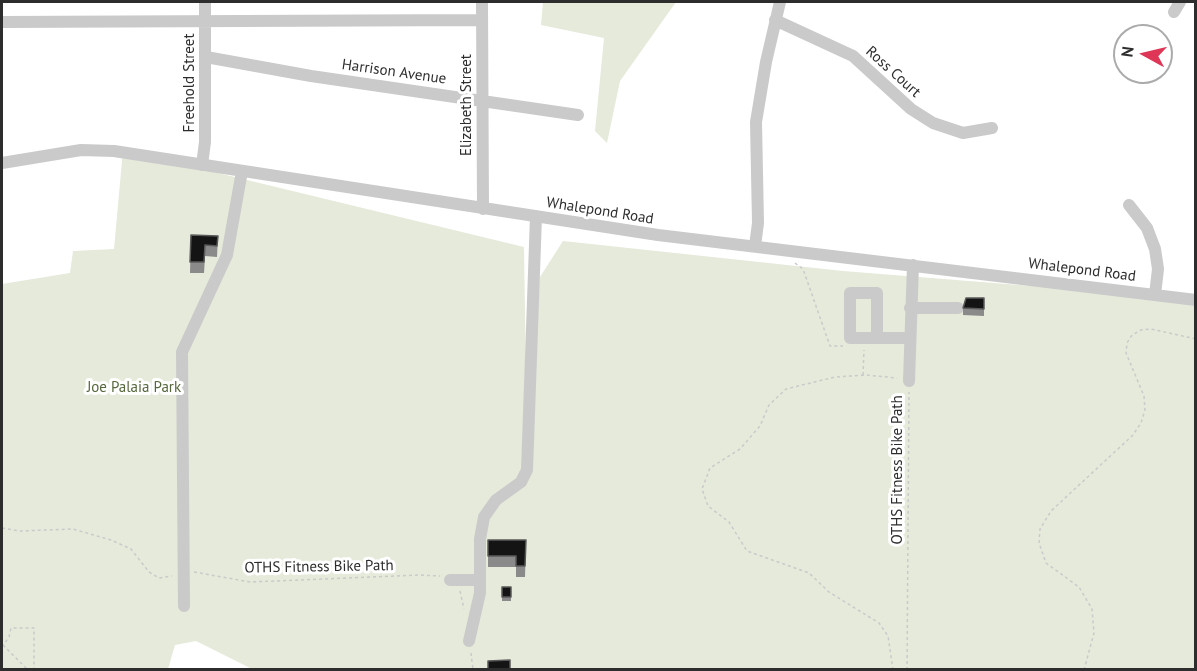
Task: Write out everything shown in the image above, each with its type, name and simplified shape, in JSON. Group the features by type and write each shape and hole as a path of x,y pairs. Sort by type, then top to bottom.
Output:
{"street":[{"name":"Freehold Street","path":"202,165 205,142 205,2"},
{"name":"Elizabeth Street","path":"482,2 483,208"},
{"path":"755,246 758,223 756,122 780,2"},
{"path":"2,22 482,20"},
{"name":"Ross Court","path":"775,20 853,56 875,73 911,109 933,123 963,133 992,128"},
{"name":"Harrison Avenue","path":"206,57 310,76 482,99 578,115"},
{"name":"Whalepond Road","path":"2,163 92,150 114,151 658,235 1196,300"},
{"path":"184,606 182,352 227,255 242,171"},
{"path":"1129,205 1148,228 1155,249 1158,269 1155,295"},
{"path":"469,641 476,616 480,580 480,539 484,517 496,500 521,482 527,470 536,216"},
{"path":"909,381 913,265"},
{"path":"910,308 958,308"},
{"path":"877,337 909,338"},
{"path":"450,580 480,580"}],"path":[{"path":"795,263 802,269 830,346 853,346"},
{"path":"1084,669 1094,633 1092,609 1079,587 1046,563 1039,543 1040,529 1051,511 1133,435 1141,423 1145,402 1126,353 1129,339 1136,332 1146,329 1196,339"},
{"path":"863,375 864,346"},
{"name":"OTHS Fitness Bike Path","path":"893,669 888,636 879,623 828,592 808,573 747,551 729,522 708,506 702,489 710,468 740,449 760,426 769,405 779,394 794,386 820,379 863,375 909,381 907,669"},
{"name":"OTHS Fitness Bike Path","path":"2,528 20,531 73,529 111,540 131,549 149,572 159,578 198,571 250,582 419,575 450,580"},
{"path":"450,580 462,594 464,612"},
{"path":"28,669 2,646 11,628 34,628 34,669"},
{"path":"469,641 473,669"}],"green space":[{"path":"543,2 676,2 620,81 607,143 595,131 604,38 541,25"},
{"name":"Joe Palaia Park","path":"123,150 524,247 526,381 540,277 563,241 843,271 1195,299 1195,669 254,670 196,641 175,645 168,669 2,670 2,284 70,273 73,251 114,249"}],"building":[{"path":"191,235 218,236 217,246 205,245 204,262 190,262"},
{"path":"966,298 984,298 984,309 963,308"},
{"path":"488,540 526,540 525,566 516,566 516,556 488,556"},
{"path":"502,587 511,587 511,597 502,597"},
{"path":"510,660 510,669 488,669 488,661"}]}
